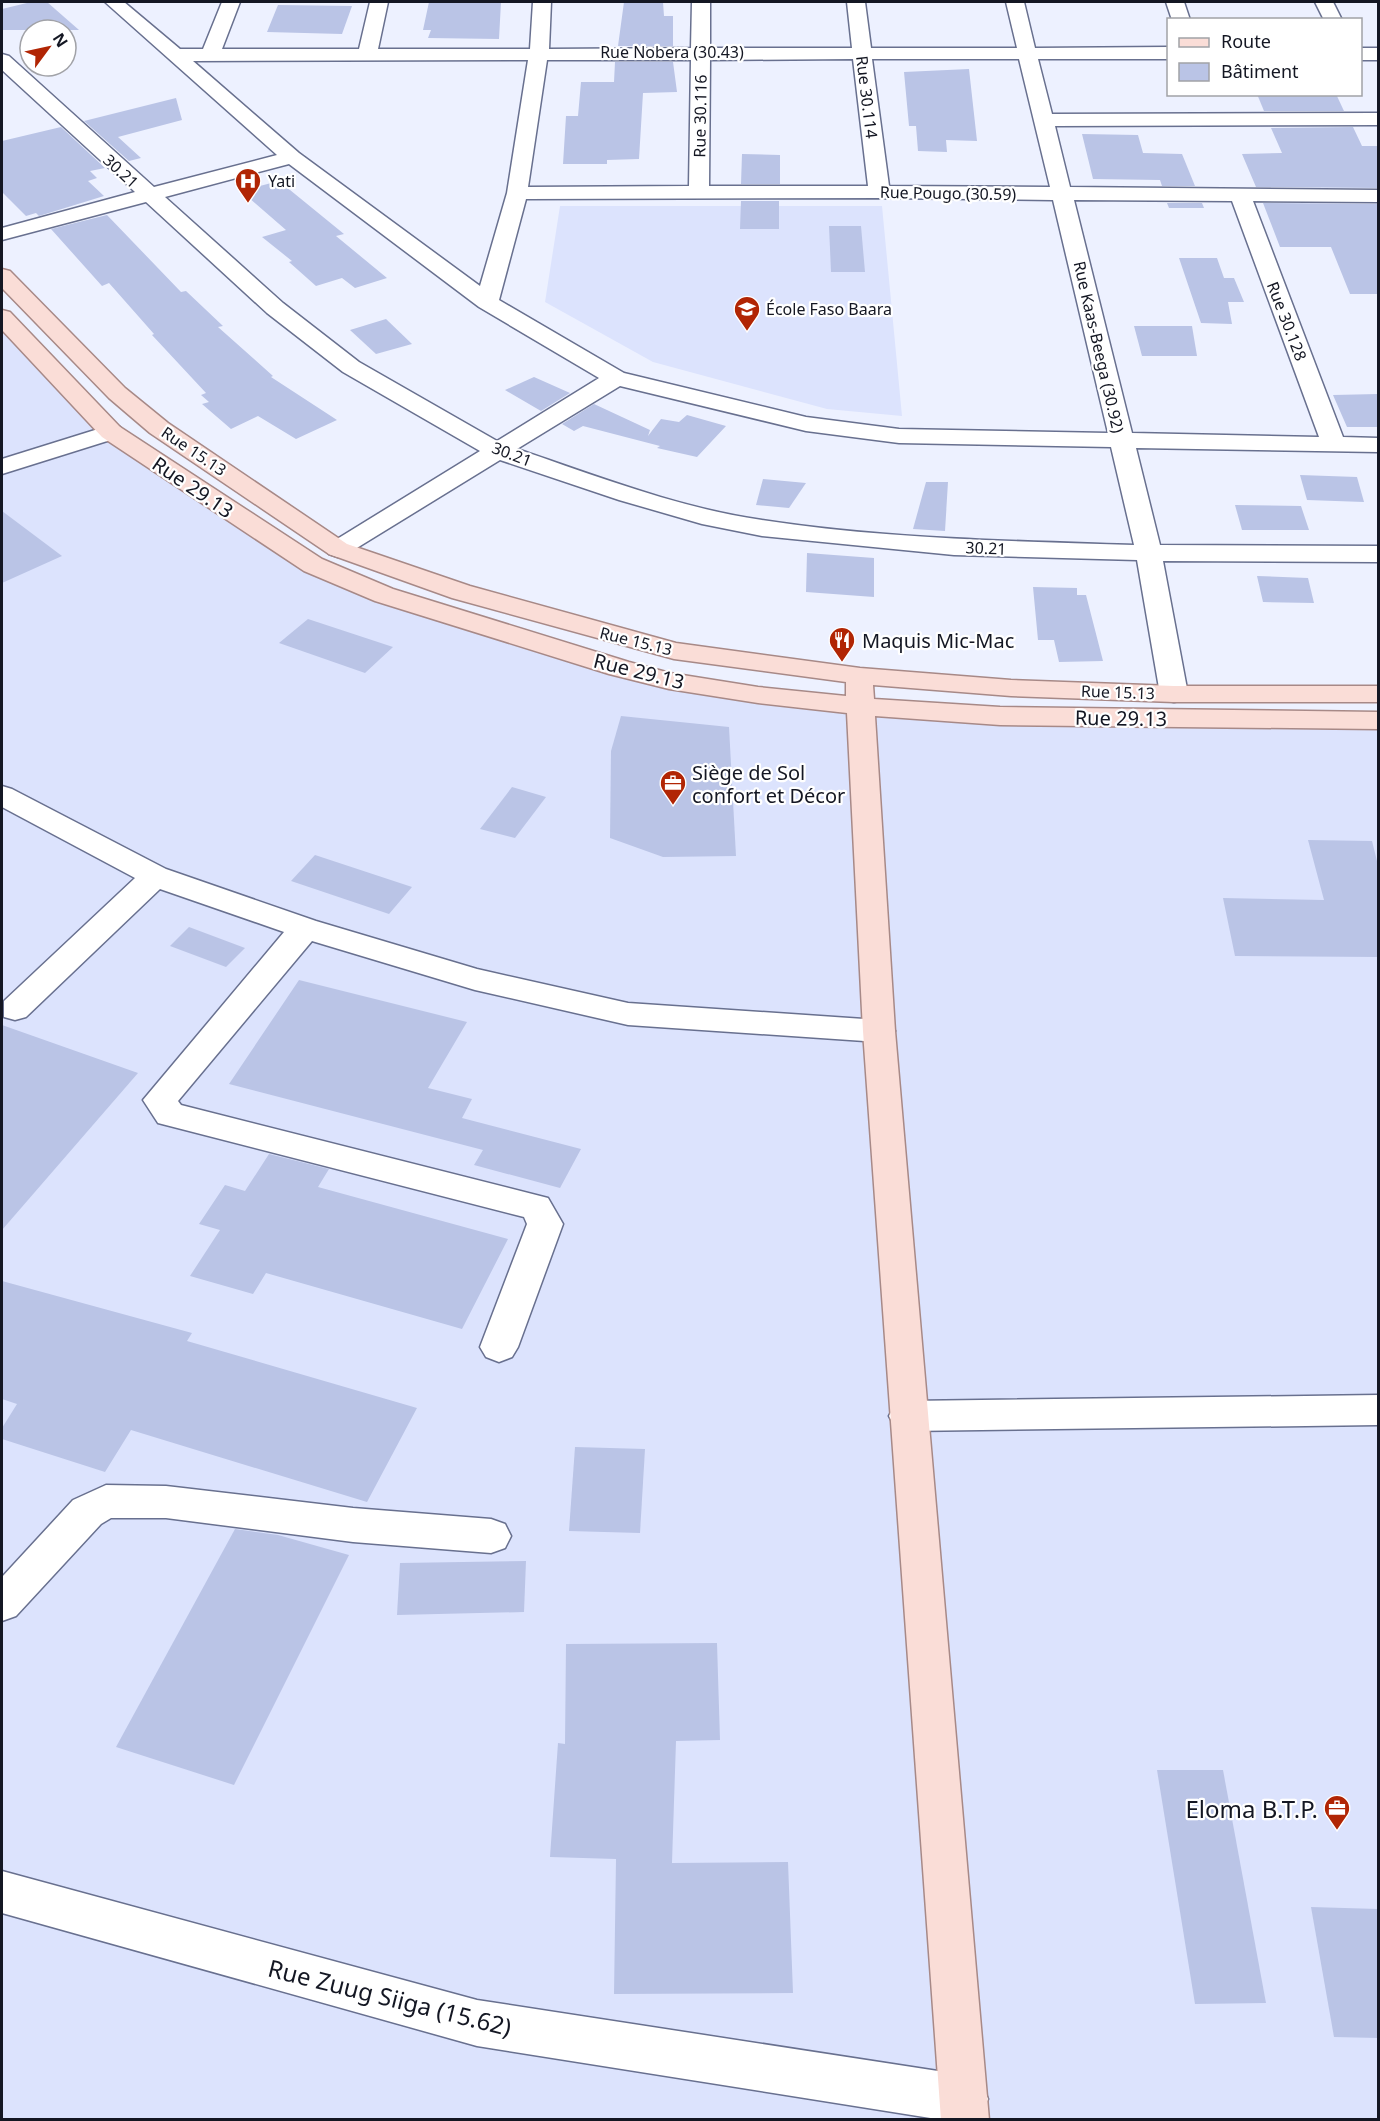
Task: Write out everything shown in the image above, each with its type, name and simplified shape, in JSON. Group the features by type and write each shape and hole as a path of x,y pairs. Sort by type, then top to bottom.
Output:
{"main road":[{"name":"Rue 15.13","path":"2,276 117,393 159,428 338,549 460,592 674,651 859,691 1011,688 1174,694 1378,694"},
{"name":"Rue 29.13","path":"2,316 111,432 313,565 384,595 472,624 669,681 758,695 859,691 1000,716 1378,720"},
{"path":"859,691 879,1030 964,2109"}],"street":[{"path":"114,2 292,157 487,302 616,378 806,424 899,436 1121,442 1378,445"},
{"path":"211,54 231,2"},
{"path":"367,54 379,2"},
{"path":"487,302 517,193 539,53 542,2"},
{"name":"Rue 30.116","path":"699,194 701,2"},
{"name":"Rue 30.114","path":"856,2 879,192"},
{"name":"Rue Kaas-Beega (30.92)","path":"1015,2 1064,194 1149,553 1174,694"},
{"path":"1175,2 1180,18"},
{"path":"1324,2 1332,18"},
{"name":"Rue Nobera (30.43)","path":"176,55 701,52 1167,53"},
{"path":"1362,54 1378,54"},
{"name":"30.21","path":"2,60 147,195 275,308 351,367 498,452 628,495 702,516 762,528 954,547 1149,553 1378,554"},
{"path":"1045,120 1378,119"},
{"path":"2,234 292,157"},
{"name":"Rue Pougo (30.59)","path":"517,193 879,192 1378,196"},
{"name":"Rue 30.128","path":"1241,196 1334,445"},
{"path":"338,549 616,378"},
{"path":"2,467 111,432"},
{"path":"2,795 155,876 305,928 475,979 628,1014 762,1025 879,1030"},
{"path":"15,1008 155,876"},
{"path":"305,928 160,1100 170,1114 537,1207 545,1224 499,1347"},
{"path":"908,1416 1378,1410"},
{"path":"2,1604 87,1512 106,1501 166,1502 353,1525 491,1536"},
{"name":"Rue Zuug Siiga (15.62)","path":"2,1892 477,2023 964,2109"}],"shaded area":[{"name":"École Faso Baara","path":"560,206 882,206 902,416 827,409 653,362 545,302"},
{"path":"2,317 111,432 313,565 669,681 859,706 1162,718 1378,719 1378,2119 2,2119"}],"building":[{"path":"31,2 47,2 65,18 18,18 18,30 2,30 2,9"},
{"path":"429,2 501,2 499,39 428,38 431,30 423,30"},
{"path":"624,2 663,2 664,16 673,16 673,46 618,46"},
{"path":"278,5 352,6 342,34 267,32"},
{"path":"615,62 673,62 677,92 643,93 639,159 607,160 607,164 563,164 566,116 578,116 581,82 614,82"},
{"path":"969,69 977,141 946,140 947,152 918,151 916,126 909,126 904,72"},
{"path":"1258,96 1337,96 1344,111 1264,111"},
{"path":"176,98 182,120 118,137 141,158 129,161 84,121"},
{"path":"61,127 105,168 90,171 97,178 88,181 104,196 39,216 36,213 26,216 2,192 2,141"},
{"path":"1353,127 1362,146 1378,146 1378,188 1256,187 1242,154 1282,153 1271,128"},
{"path":"1082,134 1138,135 1143,153 1182,154 1195,186 1162,186 1160,180 1093,179"},
{"path":"742,154 780,155 780,184 741,184"},
{"path":"279,181 344,234 336,236 387,278 355,288 342,278 316,286 289,262 292,261 262,237 286,230 241,191"},
{"path":"741,201 779,201 779,229 740,229"},
{"path":"1167,203 1202,203 1204,208 1169,208"},
{"path":"1263,203 1378,204 1378,294 1350,294 1331,247 1280,247"},
{"path":"107,215 181,292 186,291 223,326 218,327 273,376 271,377 337,420 296,439 258,416 231,429 202,404 209,402 201,395 206,393 152,335 154,334 109,283 102,286 51,229"},
{"path":"829,226 861,226 865,272 831,272"},
{"path":"1179,258 1217,258 1224,278 1234,278 1244,302 1228,302 1232,324 1201,323"},
{"path":"386,319 412,344 376,354 350,330"},
{"path":"1134,326 1192,326 1197,356 1142,356"},
{"path":"534,377 570,393 541,411 505,390"},
{"path":"1378,394 1378,427 1347,427 1333,395"},
{"path":"594,404 650,430 648,436 661,419 679,422 687,415 726,426 697,457 657,448 660,446 583,426 574,431 562,424"},
{"path":"1300,475 1357,477 1364,502 1307,500"},
{"path":"763,479 806,483 789,508 756,505"},
{"path":"926,482 948,482 945,531 913,529"},
{"path":"1235,505 1301,506 1309,530 1242,530"},
{"path":"2,511 62,556 2,583"},
{"path":"807,553 874,558 874,597 806,592"},
{"path":"1257,576 1308,578 1314,603 1263,602"},
{"path":"1033,587 1077,588 1077,595 1086,595 1103,661 1059,662 1054,640 1038,640"},
{"path":"308,619 393,647 365,673 279,643"},
{"path":"621,716 729,727 736,856 663,857 610,838 611,751"},
{"path":"512,787 546,797 515,838 480,829"},
{"path":"1308,840 1372,841 1378,865 1378,957 1235,956 1223,898 1324,900"},
{"path":"315,855 412,887 389,914 291,881"},
{"path":"189,927 245,948 226,967 170,946"},
{"path":"299,980 467,1022 428,1088 472,1099 462,1118 581,1149 560,1188 474,1165 483,1150 229,1084"},
{"path":"2,1025 138,1073 2,1230"},
{"path":"269,1154 329,1169 318,1187 508,1239 462,1329 266,1273 253,1294 190,1276 220,1230 199,1224 225,1185 245,1191"},
{"path":"2,1281 192,1333 187,1341 417,1408 367,1502 131,1430 105,1472 2,1439 2,1428 17,1404 2,1399"},
{"path":"575,1447 645,1449 640,1533 569,1531"},
{"path":"235,1529 278,1535 349,1555 234,1785 116,1747"},
{"path":"526,1561 524,1612 397,1615 400,1563"},
{"path":"717,1643 720,1740 676,1741 672,1863 788,1862 793,1993 614,1994 616,1859 550,1857 558,1743 565,1744 566,1644"},
{"path":"1157,1770 1223,1770 1266,2003 1195,2004"},
{"path":"1311,1907 1378,1909 1378,2038 1334,2037"}],"place":[{"name":"Yati","path":"248,204"},
{"name":"École Faso Baara","path":"747,332"},
{"name":"Maquis Mic-Mac","path":"842,663"},
{"name":"Siège de Sol confort et Décor","path":"673,806"},
{"name":"Eloma B.T.P.","path":"1337,1831"}]}
